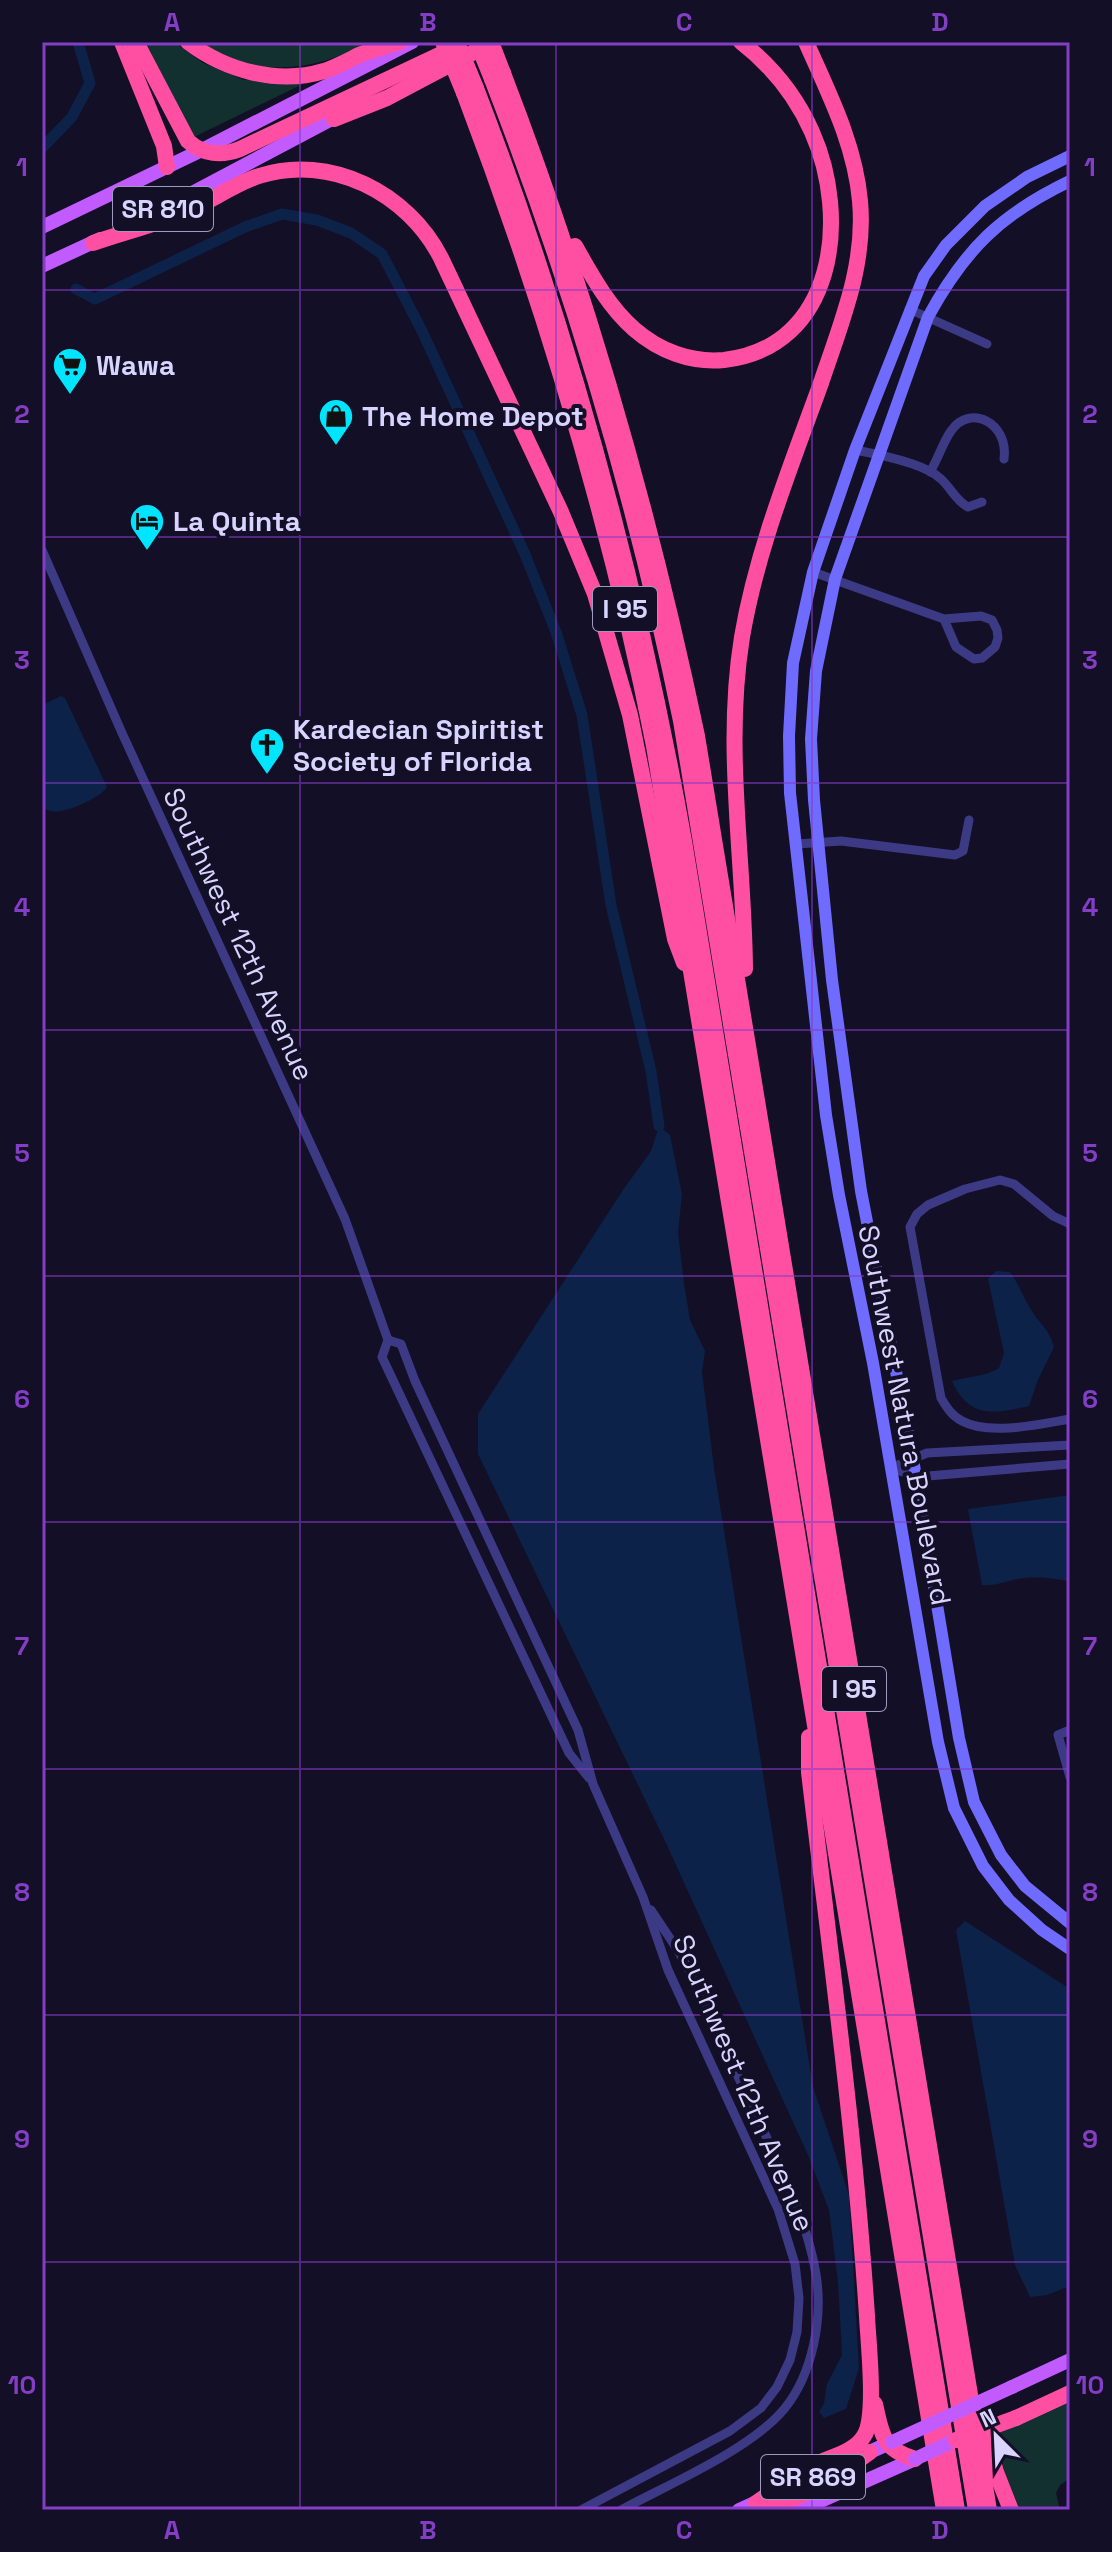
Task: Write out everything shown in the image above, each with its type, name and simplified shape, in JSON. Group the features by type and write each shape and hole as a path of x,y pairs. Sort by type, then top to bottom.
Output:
{"highway":[{"path":"122,42 164,146 167,167"},
{"path":"136,42 185,136 192,145 220,154 240,149 452,46"},
{"path":"188,42 208,56 245,71 291,76 322,71 400,42"},
{"path":"477,42 498,76 598,383 643,550 681,721 976,2510"},
{"path":"334,119 387,98 492,42"},
{"name":"I 95","path":"492,42 498,76 555,212 615,398 670,610 704,775 989,2510"},
{"path":"555,212 608,302 635,330 663,349 694,359 736,358 768,346 793,328 813,303 827,264 830,221 826,176 812,133 794,98 770,68 741,42"},
{"path":"745,1022 744,907 733,755 739,660 762,548 851,296 861,234 861,204 854,159 837,110 806,42"},
{"name":"I 95","path":"452,46 470,90 555,350 607,535 654,746 944,2510"},
{"path":"470,90 531,238 582,398 625,557 661,717 684,841 957,2510"},
{"path":"93,243 183,214 252,178 271,172 303,169 335,173 377,190 396,203 429,237 554,498 595,594 630,715 675,939 697,1000"},
{"path":"809,1691 809,1772 852,2136 871,2382 881,2430 899,2453 915,2459"},
{"path":"963,2356 996,2472 1011,2510"},
{"path":"762,2506 814,2465 860,2442 868,2426 871,2382"},
{"path":"956,2440 1070,2393"},
{"path":"762,2506 822,2486 870,2452"}],"main road":[{"name":"SR 810","path":"42,227 202,150 412,42"},
{"name":"SR 810","path":"42,266 165,208 334,119 452,46"},
{"name":"SR 869","path":"870,2452 1070,2360"},
{"path":"1015,2414 1070,2384"},
{"name":"SR 869","path":"800,2510 956,2440"},
{"name":"SR 869","path":"739,2510 762,2506"}],"street":[{"name":"Southwest Natura Boulevard","path":"1070,156 1008,189 965,224 924,276 855,450 813,572 793,663 789,736 790,793 828,1127 938,1742 954,1808 983,1866 1009,1900 1042,1930 1070,1949"},
{"name":"Southwest Natura Boulevard","path":"1070,181 1034,198 996,226 947,282 928,317 835,579 816,671 811,739 832,980 861,1191 913,1459 959,1738 974,1802 1001,1855 1025,1886 1070,1923"},
{"path":"909,309 987,344"},
{"path":"930,472 951,430 970,419 983,419 994,425 1006,446 1004,459"},
{"path":"855,450 878,454 930,472 941,479 958,502 968,507 982,502"},
{"name":"Southwest 12th Avenue","path":"42,550 345,1219 388,1340 382,1357 569,1753 593,1784"},
{"path":"813,572 944,619 981,616 992,620 998,638 995,647 982,658 974,659 956,647 944,619"},
{"path":"797,844 841,841 955,855 963,851 969,820"},
{"path":"1070,1224 1053,1216 1014,1184 1000,1180 965,1189 928,1205 917,1214 910,1227 941,1398 950,1413 963,1422 983,1428 1037,1425 1070,1419"},
{"name":"Southwest 12th Avenue","path":"388,1340 401,1344 421,1395 578,1730 593,1784 643,1897 668,1970 778,2209 795,2264 799,2298 797,2332 790,2360 777,2387 761,2408 730,2431 581,2510"},
{"path":"891,1468 929,1453 1070,1445"},
{"path":"1007,1449 1009,1468"},
{"path":"891,1468 915,1476 1070,1464"},
{"path":"1070,1730 1058,1735 1070,1777"},
{"name":"Southwest 12th Avenue","path":"621,2510 743,2444 774,2420 797,2390 805,2371 815,2334 818,2295 812,2257 796,2202 684,1962 643,1897"}],"green space":[{"path":"142,42 174,42 203,63 244,80 257,78 305,83 192,138"},
{"path":"196,42 369,42 322,62 271,67 270,70 253,68"},
{"path":"1070,2400 1070,2478 1060,2485 1056,2493 1060,2510 1020,2510 1004,2471 997,2433"}],"water":[{"path":"61,696 65,698 107,787 87,802 56,812 42,808 42,705"},
{"path":"659,1126 670,1135 682,1194 678,1232 684,1283 690,1320 705,1351 702,1372 714,1468 813,2087 849,2195 859,2368 846,2409 824,2418 819,2412 827,2384 842,2355 838,2282 829,2210 808,2155 666,1843 478,1454 478,1414 651,1151"},
{"path":"996,1271 1010,1272 1054,1347 1029,1406 994,1412 975,1408 966,1402 952,1381 999,1368 1004,1353 988,1279"},
{"path":"1070,1495 1070,1582 1034,1578 982,1585 968,1509"},
{"path":"965,1921 1070,1989 1070,2286 1047,2295 1030,2297 1015,2265 956,1930"}],"waterway":[{"path":"42,148 72,117 90,83 78,42"},
{"path":"76,289 95,299 245,227 282,214 317,220 351,233 382,254 422,331 524,552 556,632 582,715 611,905 651,1071 659,1126"}],"place":[{"name":"Wawa","path":"70,396"},
{"name":"The Home Depot","path":"336,447"},
{"name":"La Quinta","path":"147,552"},
{"name":"Kardecian Spiritist Society of Florida","path":"267,776"}]}
